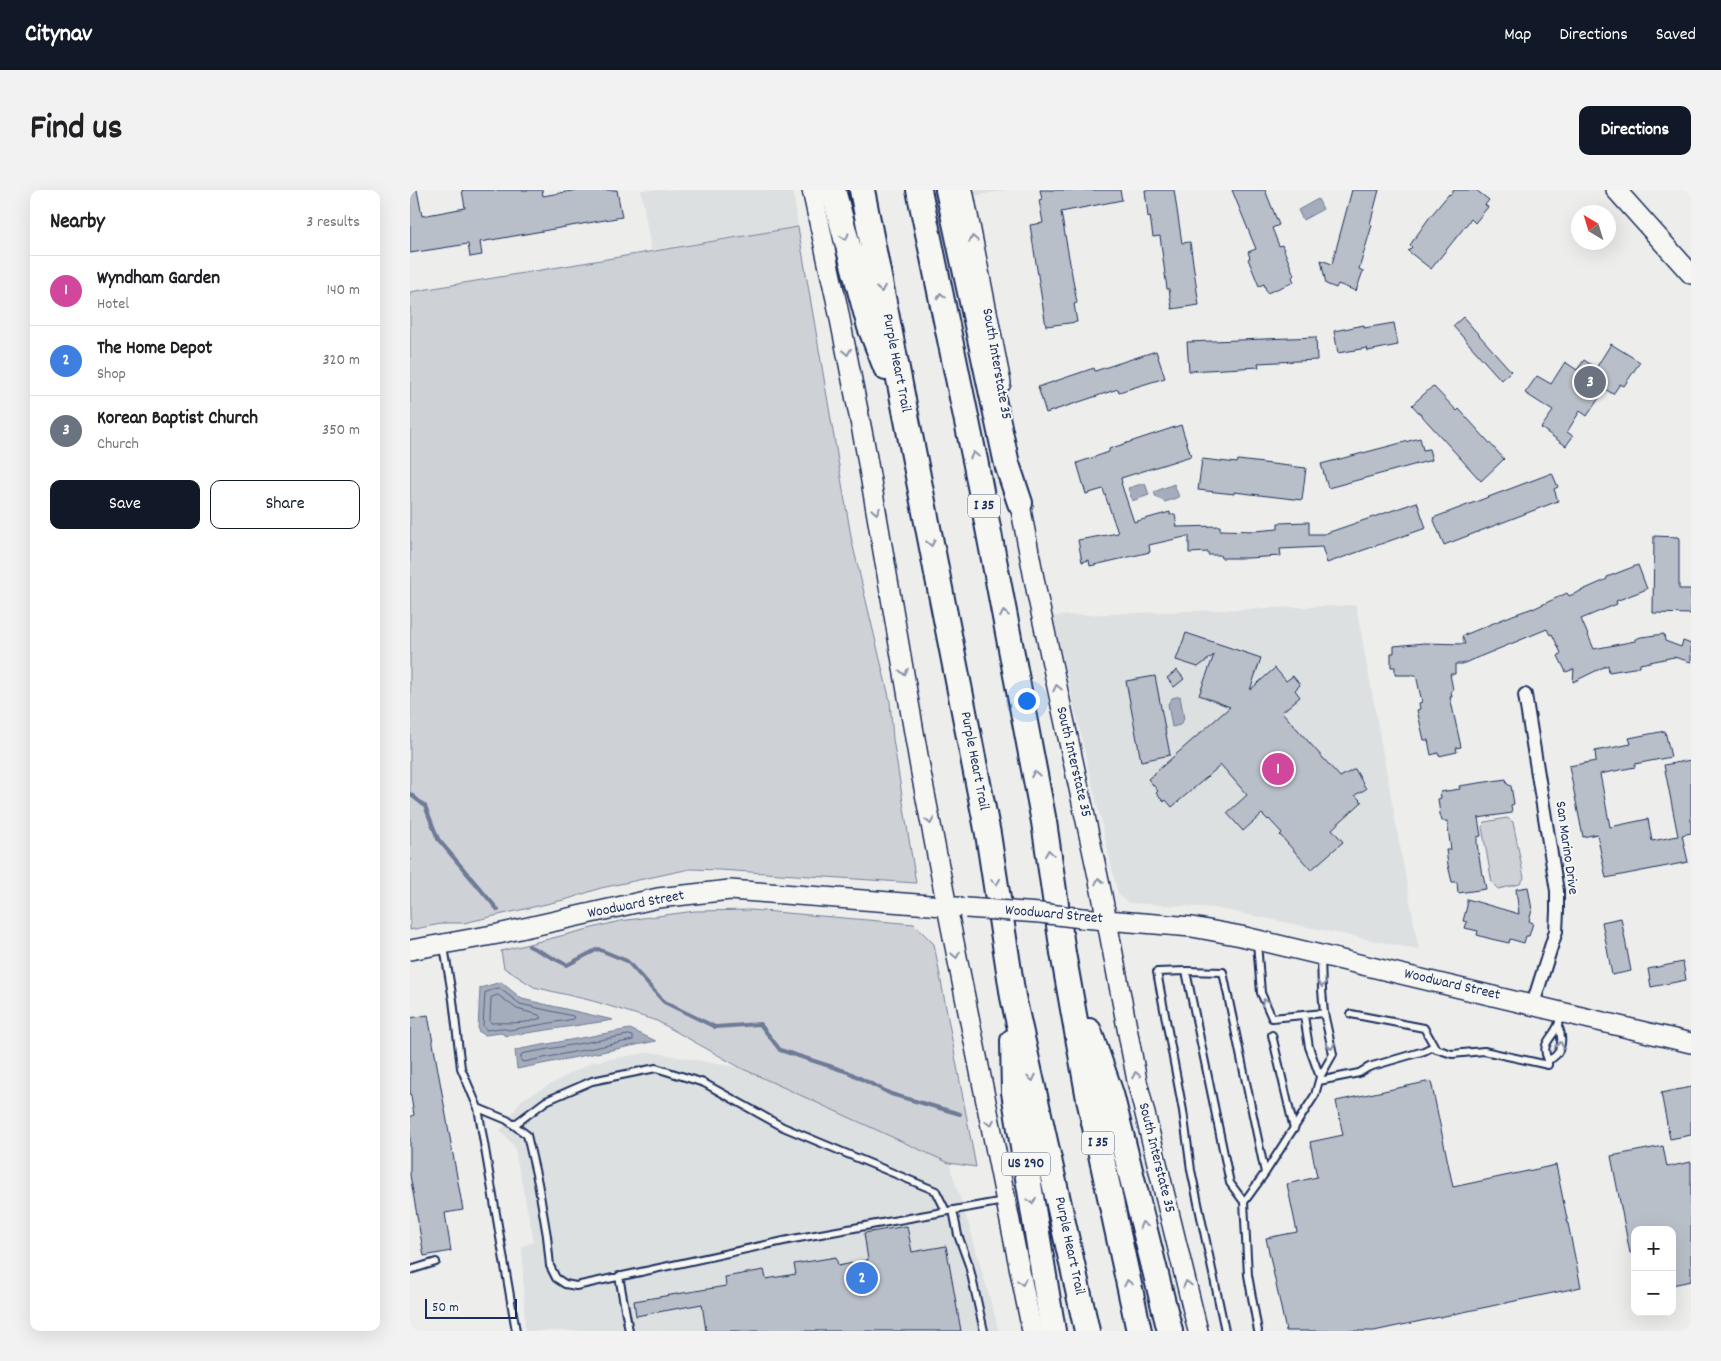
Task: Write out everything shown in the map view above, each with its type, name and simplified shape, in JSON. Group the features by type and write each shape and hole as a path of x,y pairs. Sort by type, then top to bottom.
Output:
{"highway":[{"path":"833,190 870,327 908,427"},
{"name":"Purple Heart Trail","path":"862,190 988,834 1013,997 1087,1331"},
{"name":"I 35","path":"919,190 976,465 1044,822 1063,954 1089,1100 1139,1331"},
{"path":"948,190 1007,464 1020,503"},
{"path":"1063,954 1111,1094 1170,1331"},
{"name":"US 290","path":"1013,997 1014,1092 1053,1331"}],"main road":[{"path":"812,190 865,446 947,907 1032,1331"},
{"name":"South Interstate 35","path":"963,190 996,354 1020,503 1039,603 1107,920 1137,1080 1198,1331"},
{"path":"1616,190 1691,274"},
{"name":"Woodward Street","path":"410,950 498,934 658,898 730,890 1192,927 1257,940 1533,1004 1560,1019 1691,1043"}],"street":[{"name":"San Marino Drive","path":"1526,695 1557,891 1558,911 1556,931 1533,1004"}],"lane":[{"path":"1257,940 1261,993 1272,1018 1324,1013"},
{"path":"443,944 453,1000 461,1068 478,1108 516,1331"},
{"path":"1244,1202 1294,1130 1315,1095 1319,1079 1333,1054 1324,1013 1322,955"},
{"path":"1186,971 1230,1183 1244,1202 1248,1275 1258,1331"},
{"path":"1225,1331 1191,1170 1183,1112 1157,972 1223,972 1265,1173"},
{"path":"1351,1014 1424,1028 1436,1048 1452,1054 1484,1051 1548,1065 1544,1052 1547,1042 1560,1019"},
{"path":"1304,1016 1310,1048 1319,1079"},
{"path":"1548,1060 1558,1054 1562,1040 1560,1019"},
{"path":"1272,1035 1294,1130"},
{"path":"1319,1079 1359,1073 1369,1067 1424,1051 1434,1046"},
{"path":"514,1126 546,1101 592,1081 656,1068 704,1083 783,1127 936,1191 950,1211 969,1265 984,1331"},
{"path":"478,1108 507,1120 527,1135 541,1201 550,1266 556,1278 566,1284 576,1286 793,1239 1005,1200"},
{"path":"410,1270 436,1262"},
{"path":"618,1276 629,1331"}],"shaded area":[{"path":"641,190 793,190 798,227 651,250"},
{"path":"973,190 1006,190 974,196"},
{"path":"798,227 852,542 890,701 893,739 916,883 690,869 601,888 568,899 464,923 446,923 410,930 410,292"},
{"path":"1356,605 1419,950 1215,908 1128,903 1118,894 1053,616"},
{"path":"1507,818 1513,822 1524,878 1520,884 1498,889 1492,883 1482,827 1485,822"},
{"path":"751,910 914,924 934,944 976,1167 949,1163 741,1068 657,1021 593,1001 534,987 504,968 501,951 620,921 695,911"},
{"path":"651,1052 741,1068 949,1163 999,1331 525,1331 522,1246 534,1242 514,1146 500,1131 521,1100 592,1062"}],"water":[{"path":"1318,199 1323,209 1303,220 1298,210"},
{"path":"1145,483 1149,495 1132,501 1128,488"},
{"path":"1174,484 1179,497 1165,502 1156,497 1154,492"},
{"path":"1180,696 1184,719 1180,725 1172,727 1168,704 1172,698"},
{"path":"501,982 522,999 613,1020 507,1036 501,1033 485,1035 478,1031 480,988"},
{"path":"630,1029 656,1041 517,1069 515,1050"}],"building":[{"path":"410,190 417,190 422,216 465,208 462,190 542,190 543,196 577,190 617,190 622,217 480,242 482,255 470,257 468,244 410,253"},
{"path":"1040,190 1120,190 1122,200 1061,212 1077,303 1074,304 1077,322 1046,326 1030,225 1043,223 1039,200 1042,199"},
{"path":"1145,190 1174,190 1182,243 1190,242 1199,305 1172,309 1169,289 1167,289 1160,236 1153,237 1150,216 1148,217"},
{"path":"1232,190 1265,190 1279,225 1272,228 1279,246 1282,245 1294,275 1292,277 1294,282 1267,293 1264,284 1259,286 1248,259 1250,258 1248,252 1256,249"},
{"path":"1352,190 1379,190 1370,224 1372,225 1359,269 1363,271 1356,291 1338,284 1336,288 1326,284 1321,260 1332,264"},
{"path":"1454,190 1476,190 1489,200 1485,205 1488,207 1475,223 1471,219 1431,269 1408,251 1412,247 1410,245 1429,218"},
{"path":"1463,317 1511,371 1501,380 1453,326"},
{"path":"1394,323 1398,345 1368,351 1367,348 1338,353 1334,331 1364,325 1364,328"},
{"path":"1316,337 1317,360 1258,363 1259,367 1189,371 1187,342"},
{"path":"1611,344 1640,362 1624,386 1620,384 1613,394 1605,389 1587,416 1580,411 1567,432 1573,436 1566,446 1541,428 1553,411 1525,393 1537,376 1551,384 1565,362 1577,370 1584,360 1596,368"},
{"path":"1156,351 1165,378 1119,392 1118,389 1046,413 1038,387 1094,368 1095,371"},
{"path":"1433,386 1457,411 1459,409 1504,459 1481,481 1412,405"},
{"path":"1181,425 1191,456 1121,478 1134,522 1170,512 1170,515 1175,514 1177,527 1220,526 1220,530 1255,531 1278,529 1278,523 1309,522 1309,534 1324,534 1417,502 1426,528 1327,563 1322,547 1280,549 1281,556 1248,558 1221,558 1220,555 1208,555 1208,552 1189,553 1189,536 1149,545 1150,552 1090,566 1089,560 1082,562 1078,540 1118,533 1103,489 1086,494 1077,463 1109,452 1109,449"},
{"path":"1420,438 1423,450 1429,449 1432,460 1328,488 1321,464"},
{"path":"1202,459 1237,463 1238,460 1306,468 1302,500 1198,490"},
{"path":"1552,473 1558,487 1554,489 1558,501 1444,545 1433,518"},
{"path":"1654,536 1678,537 1679,539 1679,589 1691,589 1691,614 1653,613"},
{"path":"1638,565 1647,589 1616,601 1617,604 1581,619 1594,649 1635,641 1635,639 1641,637 1664,634 1665,641 1681,647 1683,641 1691,644 1691,662 1674,657 1640,664 1640,667 1609,672 1608,665 1573,682 1574,669 1566,672 1558,656 1561,653 1552,634 1550,635 1547,629 1462,664 1455,664 1455,674 1450,674 1453,690 1451,691 1452,697 1450,697 1461,747 1456,748 1457,752 1439,756 1438,753 1431,755 1428,740 1424,740 1417,710 1420,709 1419,703 1422,702 1416,675 1395,675 1395,667 1391,667 1391,653 1394,653 1394,646 1424,643 1465,644 1462,636 1513,615 1533,609 1567,593 1569,596 1607,579 1607,577"},
{"path":"1186,633 1261,658 1250,690 1275,668 1286,681 1293,676 1300,685 1295,690 1300,697 1282,712 1340,777 1355,769 1366,789 1355,795 1362,802 1332,829 1343,842 1311,870 1280,835 1282,833 1262,814 1243,831 1227,813 1247,795 1221,765 1172,807 1166,800 1164,802 1156,793 1158,791 1148,779 1230,707 1199,695 1214,655 1198,667 1176,660"},
{"path":"1177,670 1184,679 1174,687 1167,678"},
{"path":"1155,676 1170,755 1141,761 1126,681"},
{"path":"1665,731 1671,757 1635,764 1635,767 1600,774 1610,827 1648,819 1652,841 1678,836 1664,765 1691,760 1691,833 1682,835 1688,862 1606,878 1597,834 1583,837 1569,766 1596,761 1595,751 1631,744 1629,738"},
{"path":"1506,779 1507,784 1511,786 1514,804 1511,805 1512,813 1478,818 1481,836 1477,837 1477,844 1486,889 1458,893 1457,882 1452,882 1448,865 1446,850 1451,850 1447,821 1442,821 1440,814 1438,799 1441,798 1440,792 1460,789 1459,786"},
{"path":"1528,887 1532,910 1529,921 1533,923 1529,936 1526,936 1524,943 1510,939 1509,943 1491,939 1477,935 1478,931 1465,928 1467,922 1463,921 1467,899 1519,914 1516,889"},
{"path":"1621,918 1631,971 1612,975 1602,922"},
{"path":"1683,962 1686,980 1651,987 1648,969"},
{"path":"428,1015 463,1210 445,1213 451,1251 424,1256 410,1175 410,1117 414,1115 410,1090 410,1018"},
{"path":"1431,1081 1453,1187 1556,1165 1581,1287 1374,1331 1286,1331 1266,1238 1297,1232 1287,1184 1317,1177 1310,1142 1343,1135 1336,1101"},
{"path":"1691,1087 1691,1135 1670,1139 1661,1093"},
{"path":"1663,1146 1667,1167 1691,1162 1691,1281 1676,1284 1676,1226 1631,1226 1630,1253 1611,1156"},
{"path":"907,1226 912,1252 946,1246 961,1331 706,1331 702,1304 636,1316 634,1301 726,1286 725,1277 764,1270 766,1279 796,1274 794,1264 836,1257 838,1266 868,1260 864,1233"}],"waterway":[{"path":"410,794 425,806 438,839 498,910"},
{"path":"529,946 567,965 598,949 627,961 664,1002 715,1027 760,1024 780,1050 848,1072 891,1094 960,1114"}],"place":[{"name":"Korean Baptist Church","path":"1590,382"},
{"name":"Wyndham Garden","path":"1278,769"},
{"name":"The Home Depot","path":"862,1278"}]}
